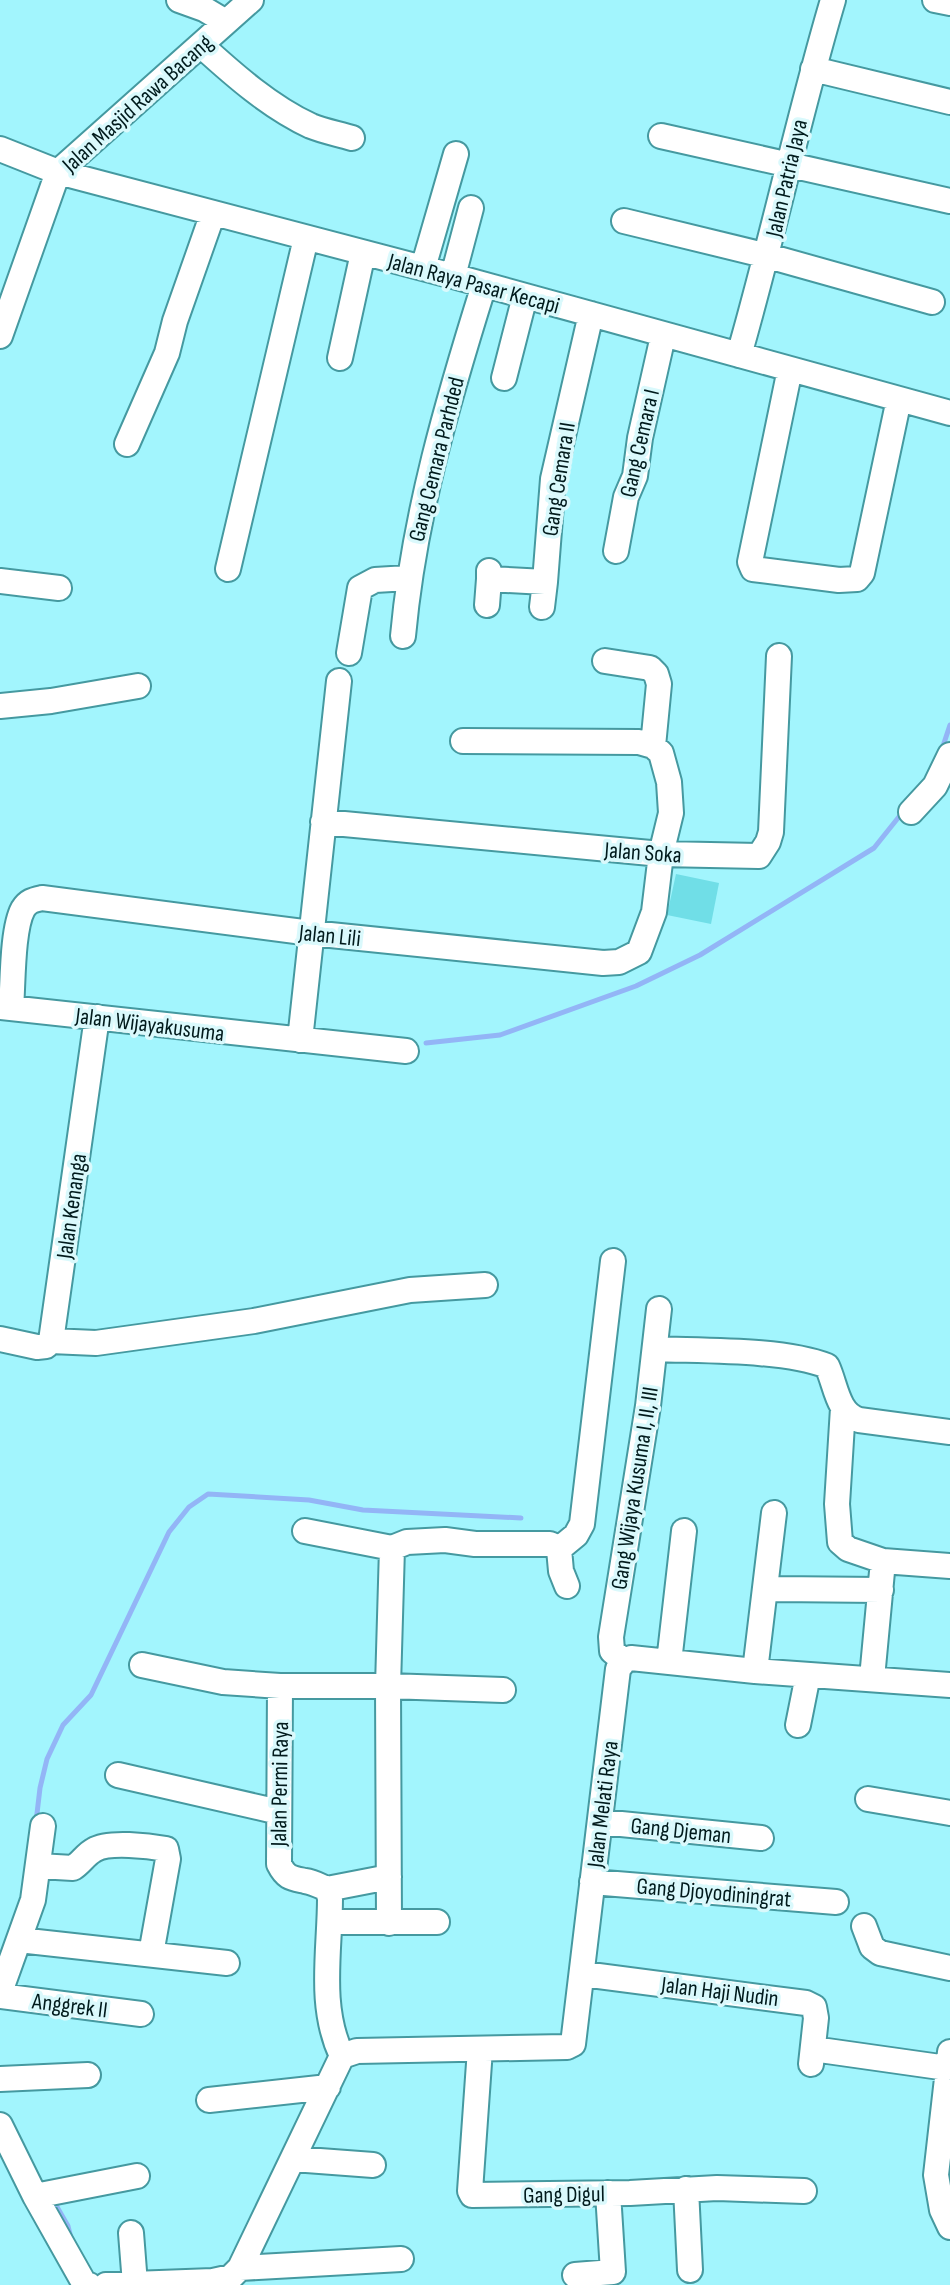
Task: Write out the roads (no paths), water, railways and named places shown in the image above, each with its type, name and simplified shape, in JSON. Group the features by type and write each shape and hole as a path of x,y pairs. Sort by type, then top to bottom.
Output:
{"street":[{"path":"179,0 204,9 226,22"},
{"name":"Jalan Masjid Rawa Bacang","path":"0,336 58,172 251,0"},
{"name":"Jalan Patria Jaya","path":"739,355 768,256 813,68 833,0"},
{"path":"935,0 950,3"},
{"path":"202,46 235,76 288,112 311,126 352,138"},
{"path":"813,68 950,102"},
{"path":"661,136 950,201"},
{"name":"Jalan Raya Pasar Kecapi","path":"0,149 58,172 453,276 950,413"},
{"path":"423,268 456,154"},
{"path":"453,276 471,208"},
{"path":"127,444 167,354 178,310 213,213"},
{"path":"624,221 768,256 932,302"},
{"path":"228,569 306,238"},
{"path":"340,358 363,253"},
{"name":"Gang Cemara Parhded","path":"403,636 408,578 429,474 484,285"},
{"path":"503,378 525,296"},
{"name":"Gang Cemara II","path":"542,607 553,480 591,314"},
{"name":"Gang Cemara I","path":"616,551 626,497 635,476 640,438 663,336"},
{"path":"790,369 750,562 753,569 839,580 857,579 862,573 899,399"},
{"path":"487,605 489,575 544,582"},
{"path":"349,653 360,588 375,580 408,578"},
{"path":"0,580 59,588"},
{"name":"Jalan Soka","path":"323,822 661,854 759,856 764,851 771,832 779,656"},
{"path":"463,741 639,743 653,746 659,684 656,674 650,668 605,662"},
{"path":"300,1040 339,681"},
{"path":"0,706 51,701 138,686"},
{"name":"Jalan Lili","path":"5,1008 23,909 30,901 41,898 311,933 603,963 619,962 639,952 643,946 654,912 661,854 671,813 669,782 661,753 653,746"},
{"path":"911,813 935,786 950,755"},
{"name":"Jalan Wijayakusuma","path":"5,1008 406,1051"},
{"name":"Jalan Kenanga","path":"51,1342 97,1017"},
{"path":"559,1549 576,1535 582,1524 613,1261"},
{"path":"0,1339 37,1347 51,1342 96,1343 254,1321 410,1290 485,1285"},
{"name":"Gang Wijaya Kusuma I, II, III","path":"624,1661 612,1651 611,1637 659,1309"},
{"path":"655,1349 751,1354 816,1362 827,1366 842,1408 849,1417 950,1432"},
{"path":"842,1408 837,1504 840,1542 848,1549 883,1561 950,1566"},
{"path":"755,1671 774,1513"},
{"path":"305,1531 392,1548 407,1542 445,1540 475,1544 550,1544 559,1549"},
{"path":"669,1662 684,1531"},
{"path":"389,1923 388,1686 392,1548"},
{"path":"559,1549 561,1572 567,1586"},
{"path":"872,1678 883,1561"},
{"path":"775,1588 881,1590"},
{"path":"624,1661 631,1658 755,1671 950,1685"},
{"name":"Jalan Melati Raya","path":"342,2056 357,2051 566,2047 573,2044 618,1669 624,1661"},
{"path":"142,1665 223,1682 280,1686 503,1690"},
{"path":"798,1725 808,1675"},
{"name":"Jalan Permi Raya","path":"280,1686 279,1864 284,1875 327,1889"},
{"path":"118,1775 279,1812"},
{"path":"868,1799 950,1813"},
{"name":"Gang Djeman","path":"601,1822 761,1838"},
{"path":"0,1994 33,1900 43,1826"},
{"path":"39,1866 73,1868 93,1850 103,1846 152,1846 166,1849 168,1859 151,1954"},
{"path":"234,2277 342,2056 328,2013 326,1994 330,1923 330,1898 327,1889 389,1877"},
{"name":"Gang Djoyodiningrat","path":"592,1882 836,1902"},
{"path":"330,1923 438,1923"},
{"path":"864,1926 873,1947 880,1953 950,1968"},
{"path":"19,1940 227,1962"},
{"name":"Jalan Haji Nudin","path":"583,1973 806,2003 814,2007 812,2057 949,2060"},
{"name":"Anggrek II","path":"0,1994 141,2014"},
{"name":"Gang Digul","path":"480,2049 471,2158 472,2195 717,2188 804,2191"},
{"path":"949,2060 936,2175 942,2210 950,2227"},
{"path":"0,2079 88,2075"},
{"path":"209,2100 328,2087"},
{"path":"0,2125 35,2196 102,2284"},
{"path":"293,2160 373,2165"},
{"path":"35,2196 137,2176"},
{"path":"686,2189 690,2270"},
{"path":"575,2275 613,2272 608,2193"},
{"path":"102,2284 131,2233"},
{"path":"102,2284 213,2281 401,2259"}],"waterway":[{"path":"942,749 950,725"},
{"path":"426,1043 500,1035 636,986 700,955 874,848 902,813"},
{"path":"36,1822 47,1759 63,1725 91,1695 169,1532 189,1507 208,1494 309,1500 363,1510 521,1518"},
{"path":"53,2200 68,2226 71,2238"}]}
